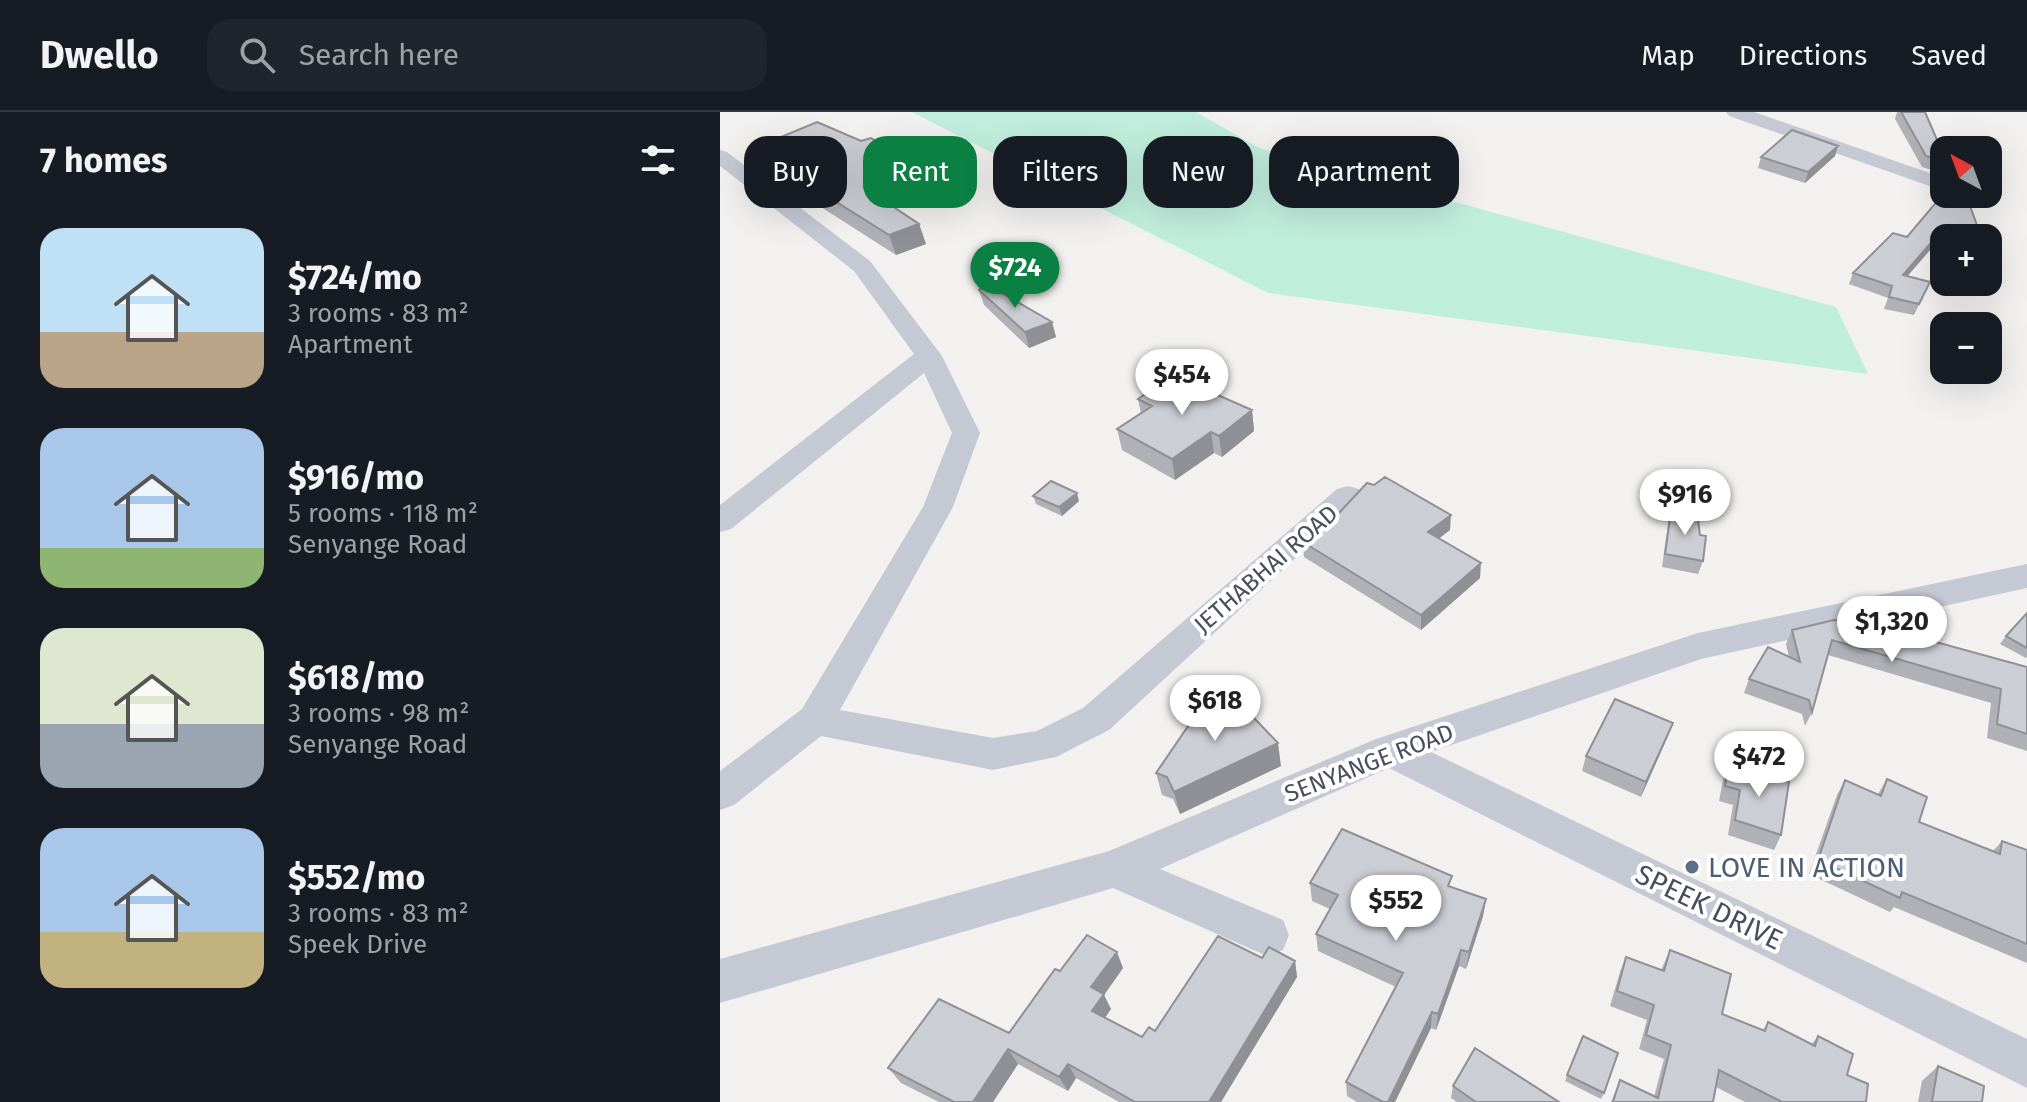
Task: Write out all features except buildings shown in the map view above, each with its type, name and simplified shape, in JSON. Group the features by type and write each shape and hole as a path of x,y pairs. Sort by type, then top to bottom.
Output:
{"street":[{"path":"1736,112 1930,180"},
{"path":"720,156 862,266 929,356 966,433 938,507 815,720 725,781"},
{"path":"720,521 929,356"},
{"name":"JETHABHAI ROAD","path":"815,720 993,754 1043,746 1096,719 1348,496"},
{"name":"SENYANGE ROAD","path":"720,981 1114,869 1390,750 1698,646 2027,576"},
{"name":"SPEEK DRIVE","path":"1390,750 2027,1064"},
{"path":"1114,869 1267,935"}],"green space":[{"path":"912,112 1196,112 1238,136 1143,136 1143,208 1253,208 1253,145 1269,151 1269,208 1459,208 1459,203 1836,307 1868,374 1268,293 1101,208 1127,208 1127,136 993,136 993,153 977,145 977,136 959,136"}],"place":[{"name":"LOVE IN ACTION","path":"1692,867"}]}
